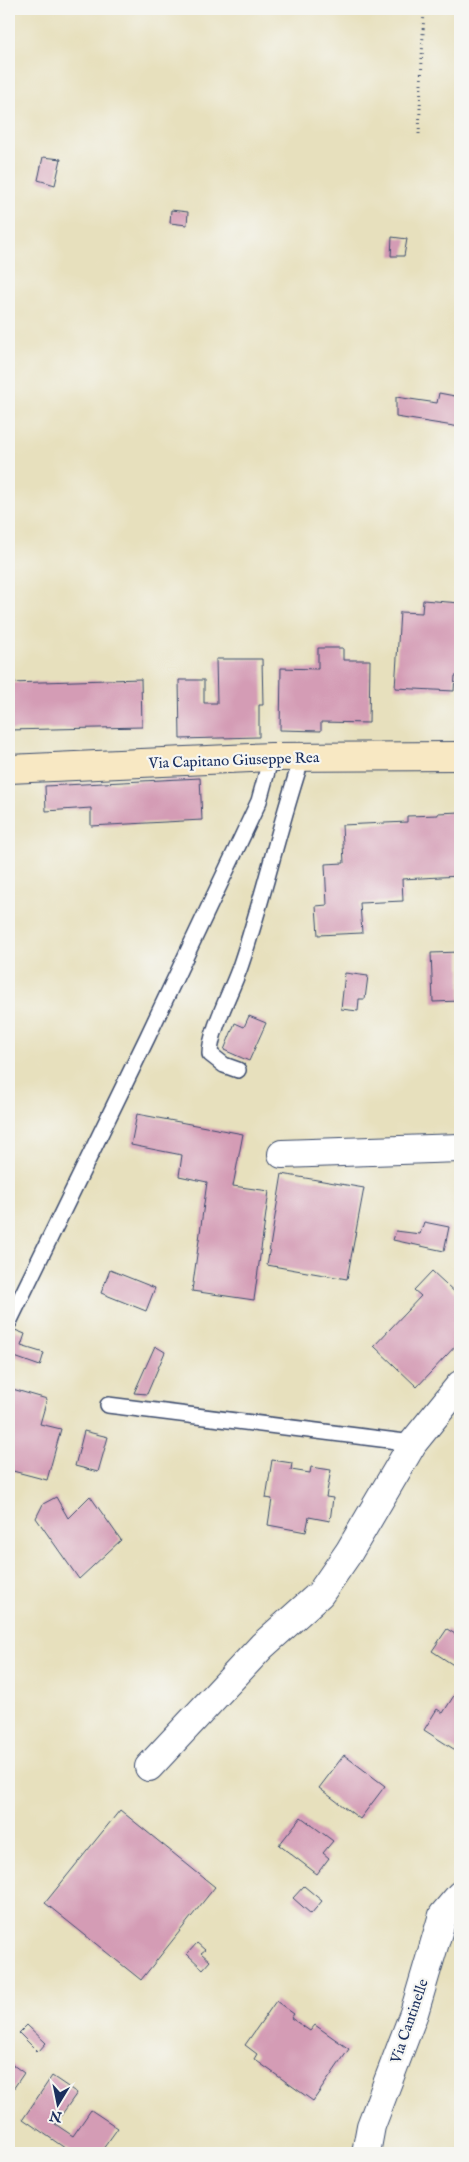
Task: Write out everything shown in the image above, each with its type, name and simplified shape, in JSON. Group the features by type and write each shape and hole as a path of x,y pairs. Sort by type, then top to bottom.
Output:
{"street":[{"name":"Via Capitano Giuseppe Rea","path":"9,769 272,757 460,756"},
{"path":"282,1154 460,1148"},
{"path":"150,1767 262,1646 320,1594 349,1552 413,1443 460,1385"},
{"name":"Via Cantinelle","path":"366,2153 371,2126 414,2013 443,1915 460,1894"}],"lane":[{"path":"9,1322 260,801 272,757"},
{"path":"238,1070 224,1065 210,1054 210,1042 234,987 254,924 283,815 302,758"},
{"path":"108,1405 413,1443"}],"path":[{"path":"419,134 424,9"}],"building":[{"path":"43,157 61,159 55,185 38,180"},
{"path":"171,210 188,212 187,225 170,223"},
{"path":"392,237 407,239 404,256 391,256"},
{"path":"439,393 460,397 460,427 396,417 396,397 437,403"},
{"path":"423,600 460,603 460,676 455,676 454,691 395,688 400,612 422,613"},
{"path":"318,648 343,648 343,660 370,660 369,723 321,722 321,731 280,730 281,668 318,669"},
{"path":"216,659 262,659 263,705 259,705 259,737 180,739 179,680 204,680 204,703 217,703"},
{"path":"141,679 142,727 9,730 9,683"},
{"path":"200,778 202,820 91,826 91,808 46,811 45,786"},
{"path":"460,812 460,876 402,879 403,901 360,903 362,933 318,935 316,906 327,905 325,864 344,863 342,825 407,822 407,816"},
{"path":"460,952 460,1001 433,1002 431,953"},
{"path":"345,973 368,976 365,999 359,999 358,1011 341,1009"},
{"path":"249,1016 266,1023 249,1061 224,1050 235,1023 244,1027"},
{"path":"137,1114 243,1134 233,1186 269,1191 254,1300 192,1291 207,1182 179,1176 182,1155 131,1145"},
{"path":"282,1174 364,1188 347,1279 267,1265"},
{"path":"424,1222 449,1227 444,1251 393,1240 396,1231 420,1234"},
{"path":"110,1270 155,1288 146,1311 101,1293"},
{"path":"432,1271 460,1297 460,1341 417,1387 374,1346 421,1296 414,1290"},
{"path":"15,1330 25,1334 21,1346 44,1353 40,1366 9,1355"},
{"path":"155,1346 165,1352 147,1394 134,1393"},
{"path":"9,1388 47,1399 40,1424 61,1429 47,1480 9,1470"},
{"path":"84,1431 108,1437 98,1472 75,1466"},
{"path":"272,1460 292,1463 291,1470 310,1473 311,1467 331,1470 326,1497 333,1498 330,1521 309,1517 306,1532 268,1525 272,1499 266,1498"},
{"path":"90,1496 121,1540 79,1579 36,1518 43,1504 56,1497 68,1518"},
{"path":"447,1629 460,1637 460,1658 455,1666 432,1651"},
{"path":"460,1686 460,1753 424,1730 437,1709 443,1713"},
{"path":"344,1755 385,1786 360,1819 319,1788"},
{"path":"120,1810 215,1887 141,1980 45,1903"},
{"path":"301,1817 333,1841 323,1853 329,1858 317,1874 279,1845"},
{"path":"304,1886 322,1901 311,1914 293,1898"},
{"path":"197,1943 205,1950 201,1953 210,1961 203,1969 187,1954"},
{"path":"276,2001 294,2014 291,2018 310,2031 315,2025 349,2049 313,2101 254,2059 257,2054 245,2045"},
{"path":"27,2025 46,2043 38,2052 19,2033"},
{"path":"9,2062 24,2073 9,2095"},
{"path":"52,2076 77,2093 55,2124 73,2136 91,2110 118,2128 100,2153 72,2153 23,2119"}]}
